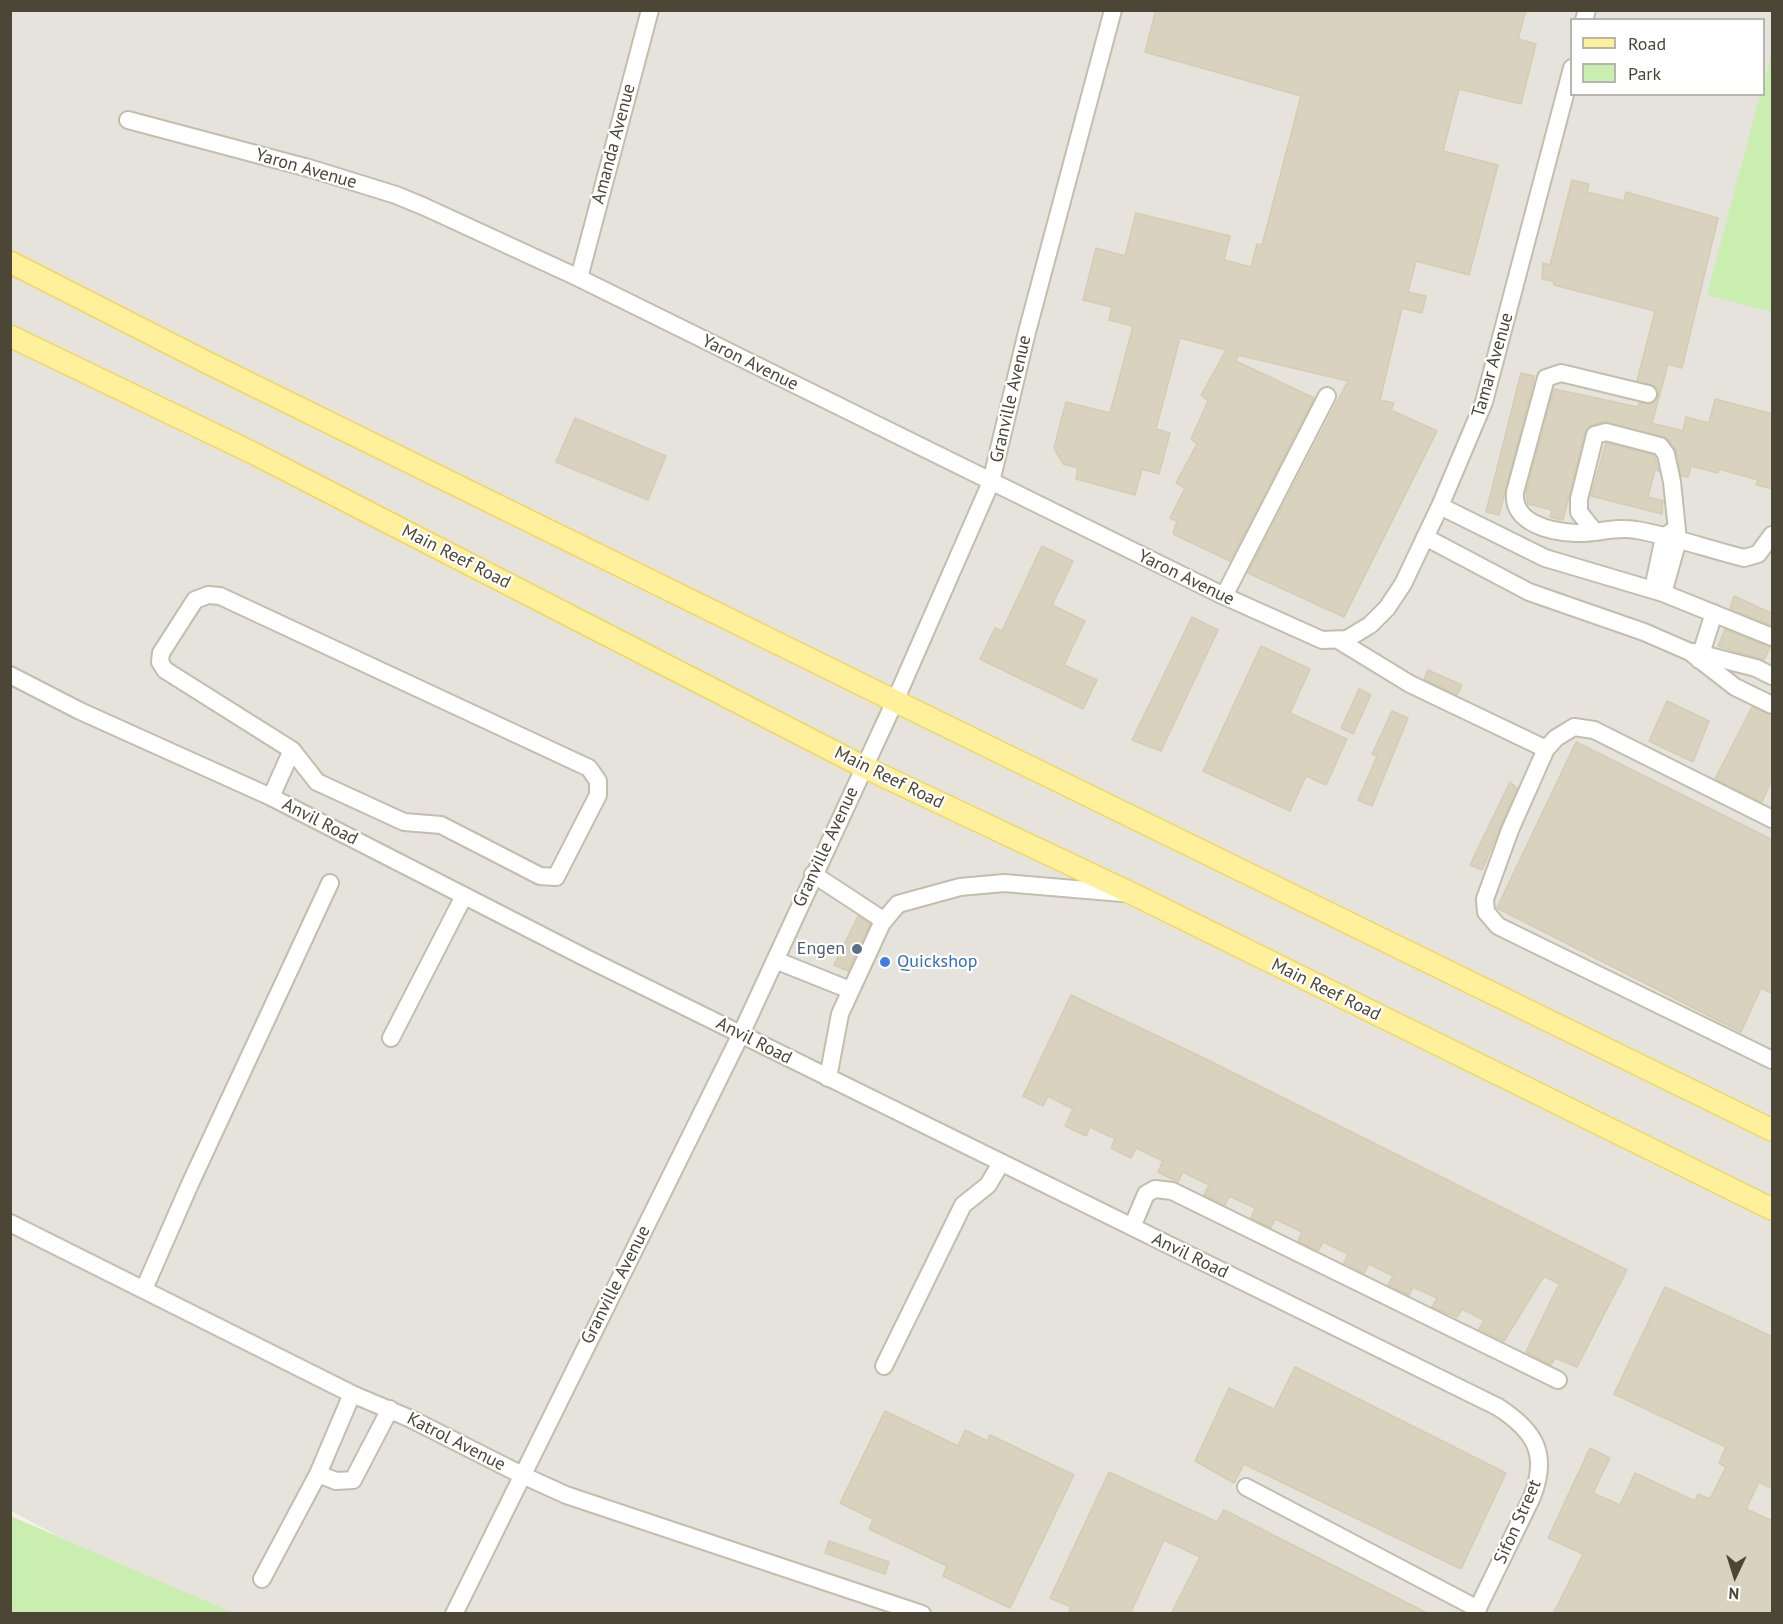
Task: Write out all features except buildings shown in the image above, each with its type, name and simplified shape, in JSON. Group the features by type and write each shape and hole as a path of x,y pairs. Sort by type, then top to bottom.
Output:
{"main road":[{"path":"10,262 204,361 895,702 1773,1130"},
{"name":"Main Reef Road","path":"10,336 255,454 864,766 1135,895 1773,1209"}],"street":[{"name":"Amanda Avenue","path":"579,278 650,10"},
{"name":"Granville Avenue","path":"454,1614 741,1034 813,874 895,702 992,482 1027,332 1113,10"},
{"name":"Tamar Avenue","path":"1356,634 1375,621 1395,597 1440,506 1484,402 1570,76"},
{"name":"Yaron Avenue","path":"128,120 396,195 579,278 1309,636 1330,642 1356,634"},
{"path":"1648,394 1561,373 1551,374 1544,382 1515,492 1515,504 1521,516 1553,530 1576,533 1619,528 1672,535 1748,558 1762,551 1773,535"},
{"path":"1224,596 1327,396"},
{"path":"1594,531 1579,513 1579,499 1595,435 1602,432 1649,441 1664,450 1672,482 1672,535 1658,591"},
{"path":"1440,506 1534,554 1658,591 1773,637"},
{"path":"1425,537 1529,592 1644,632 1697,655 1756,668 1773,676"},
{"path":"208,596 220,596 589,768 598,781 598,795 556,877 549,878 540,876 441,825 404,822 317,782 292,750 165,670 160,662 161,653 195,600 208,596"},
{"path":"1697,655 1714,613"},
{"path":"1338,640 1410,684 1546,749"},
{"path":"1697,655 1735,687 1773,705"},
{"name":"Anvil Road","path":"10,675 80,711 271,797 828,1078 1498,1407"},
{"path":"1773,819 1583,726 1566,730 1546,749 1510,830 1485,899 1486,912 1492,922 1773,1060"},
{"path":"271,797 292,750"},
{"path":"813,874 880,918 882,923"},
{"path":"144,1289 190,1184 330,883"},
{"path":"828,1078 838,1022 850,990 890,910 907,900 982,884 1070,887 1135,895"},
{"path":"391,1038 464,896"},
{"path":"775,960 850,990"},
{"path":"884,1366 963,1205 988,1185 1001,1163"},
{"path":"1132,1227 1146,1194 1155,1189 1172,1191 1558,1380"},
{"name":"Katrol Avenue","path":"10,1223 352,1395 390,1409 522,1475 591,1504 922,1614"},
{"path":"262,1579 318,1474 352,1395"},
{"name":"Sifon Street","path":"1477,1611 1532,1497 1539,1471 1538,1451 1529,1432 1518,1420 1498,1407"},
{"path":"318,1474 336,1481 353,1480 390,1409"},
{"path":"1246,1487 1477,1611"}],"shaded area":[{"path":"10,11 1772,11 1772,52 1765,84 1765,18 1570,18 1570,96 1762,96 1772,310 1772,1613 233,1613 114,1566 11,1511"}],"green space":[{"path":"1772,49 1772,312 1707,295 1760,96 1765,96 1765,78"},
{"path":"11,1516 233,1613 11,1613"}],"place":[{"name":"Engen","path":"857,949"},
{"name":"Quickshop","path":"885,962"}]}
